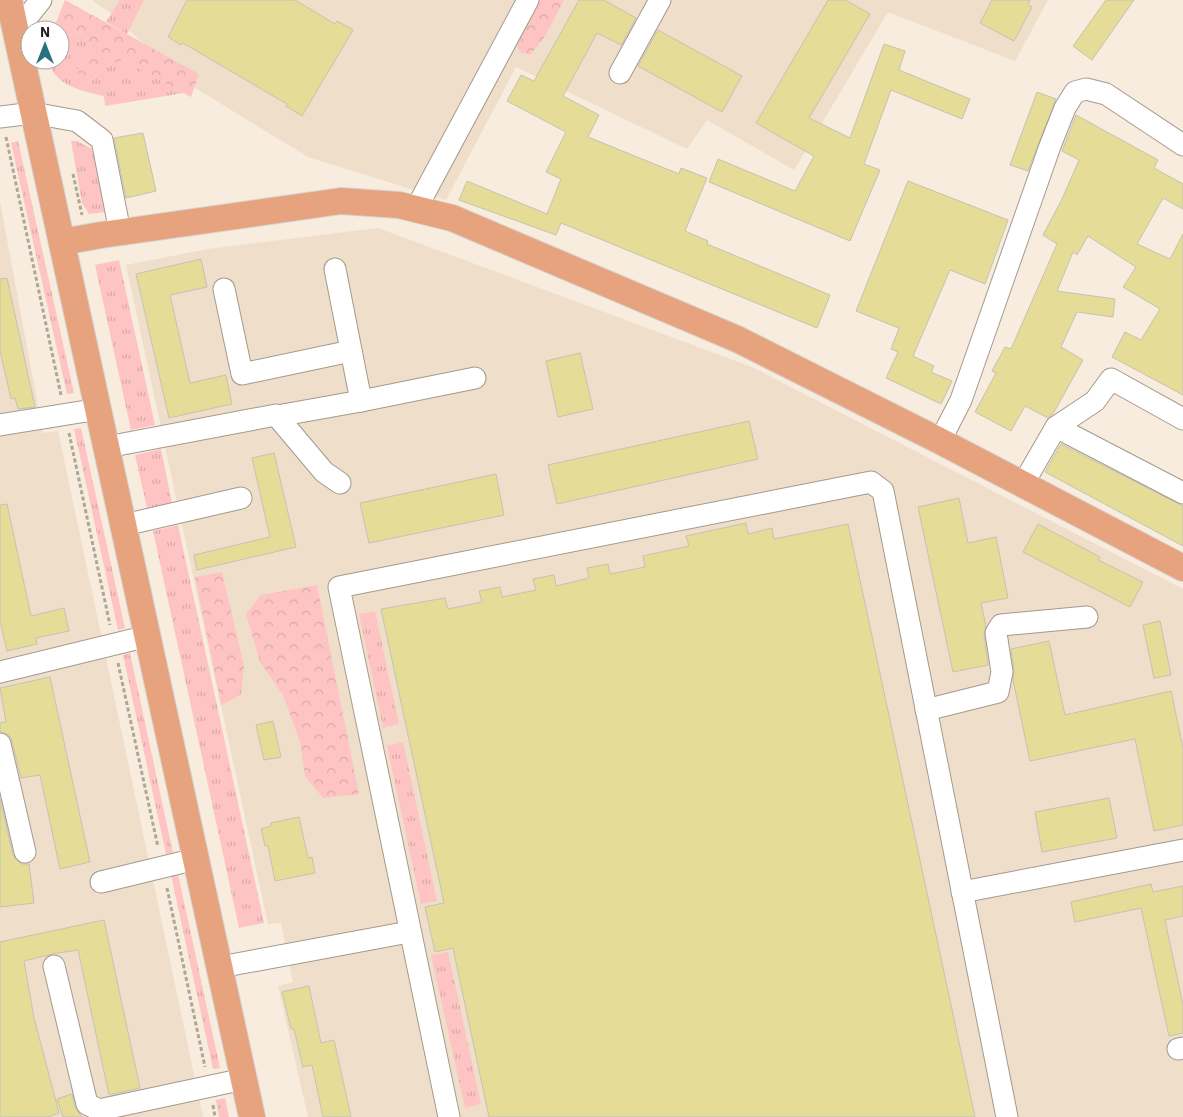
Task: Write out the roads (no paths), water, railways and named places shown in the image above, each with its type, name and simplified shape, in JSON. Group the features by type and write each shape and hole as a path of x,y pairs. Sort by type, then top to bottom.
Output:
{"main road":[{"path":"9,0 252,1117"},
{"path":"62,242 120,232 341,202 399,205 452,218 737,339 940,441 1183,568"}],"street":[{"path":"17,30 41,0"},
{"path":"416,209 528,0"},
{"path":"620,73 660,0"},
{"path":"940,441 961,400 1050,146 1065,108 1075,92 1086,89 1106,94 1183,145"},
{"path":"1,116 33,113 77,121 102,140 120,232"},
{"path":"335,269 361,401"},
{"path":"224,289 242,374 350,351"},
{"path":"107,447 361,401 475,378"},
{"path":"1023,484 1056,427 1095,401 1111,379 1183,418"},
{"path":"0,425 98,409"},
{"path":"277,416 324,472 340,483"},
{"path":"1056,427 1183,493"},
{"path":"449,1117 409,932 339,587 871,482 882,491 1007,1117"},
{"path":"124,525 241,498"},
{"path":"926,710 998,692 1002,672 996,633 1001,625 1087,617"},
{"path":"0,672 148,636"},
{"path":"0,744 25,852"},
{"path":"962,892 1183,850"},
{"path":"101,882 196,859"},
{"path":"220,967 409,932"},
{"path":"54,966 88,1104 99,1114 244,1079"}]}
